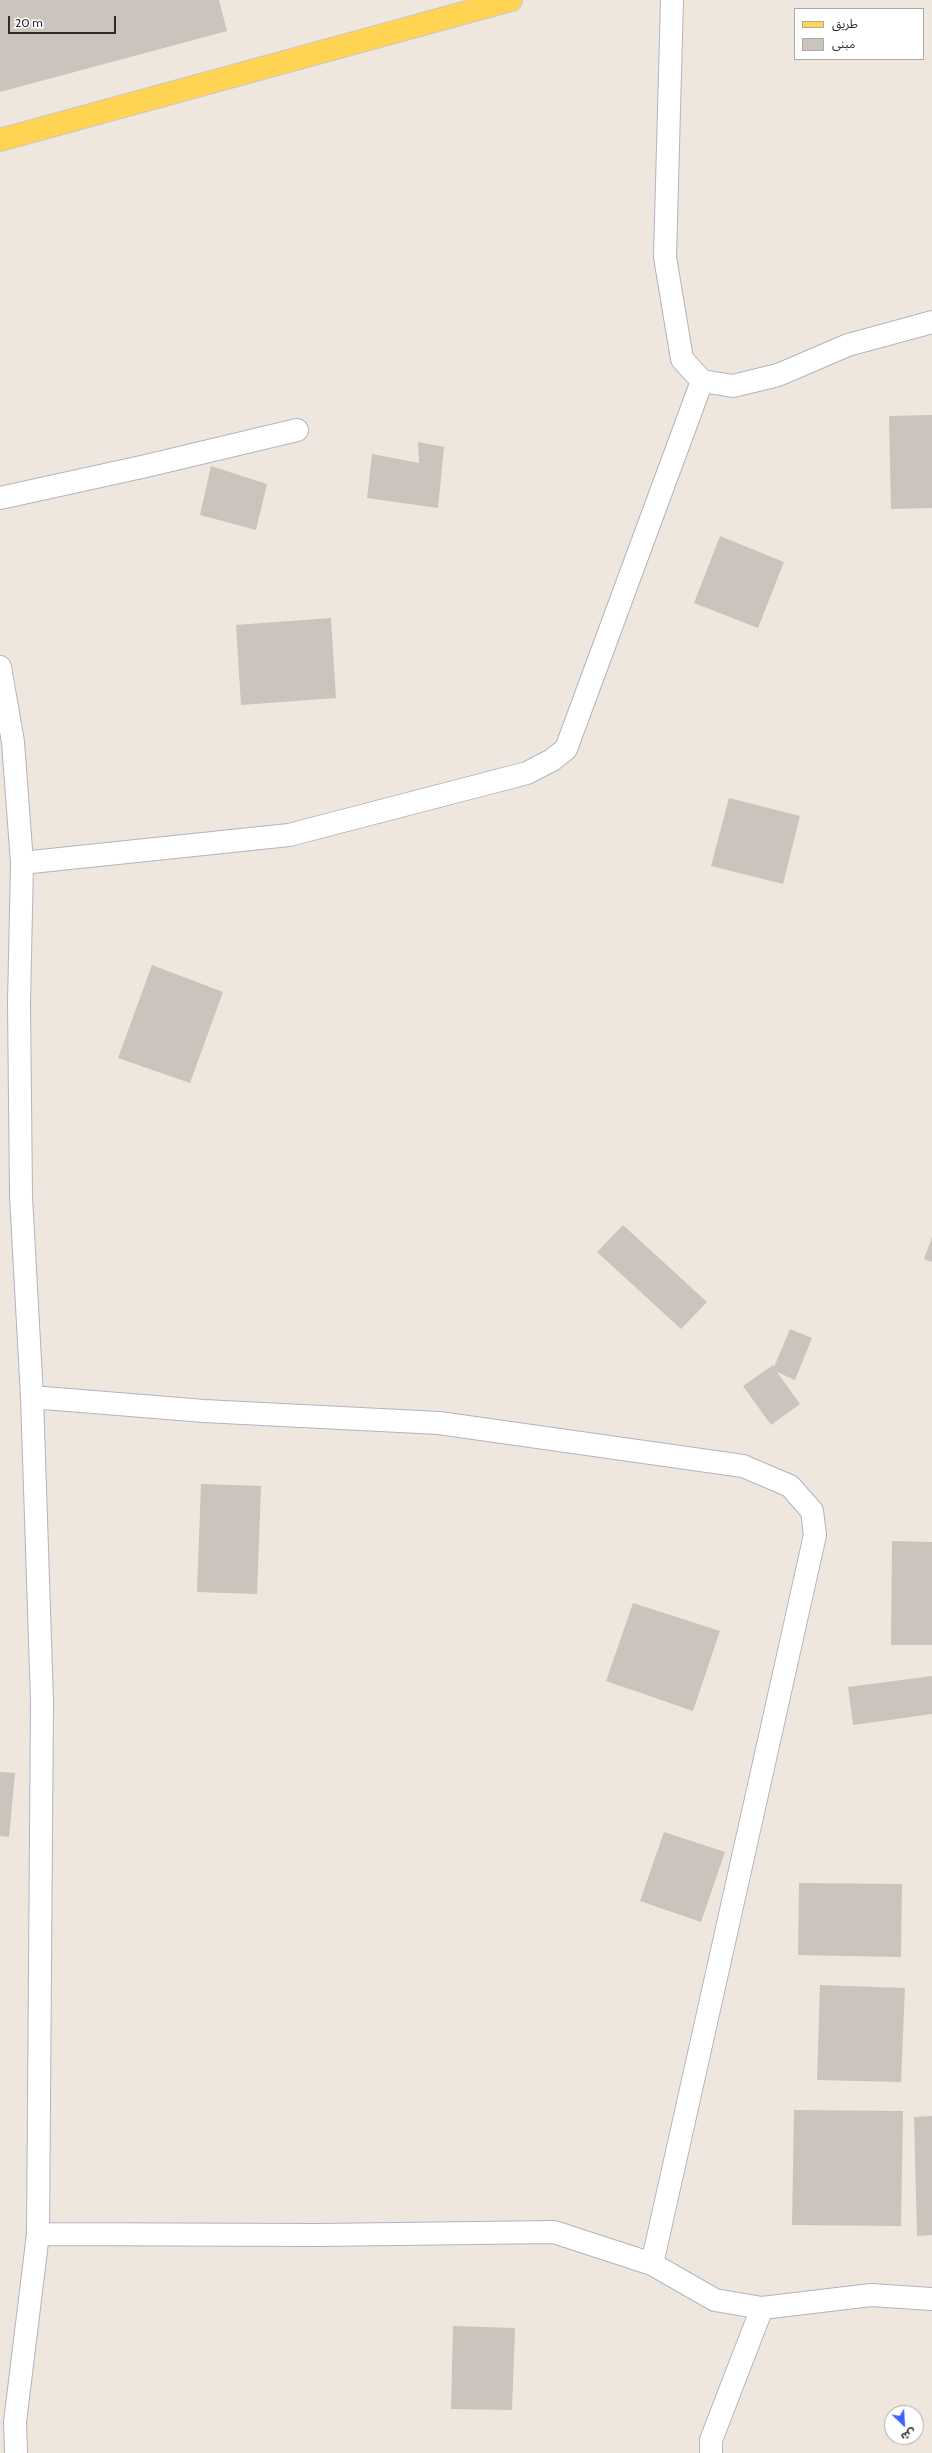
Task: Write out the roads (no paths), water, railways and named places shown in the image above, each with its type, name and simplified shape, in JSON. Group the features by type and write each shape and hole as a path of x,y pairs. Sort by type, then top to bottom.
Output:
{"main road":[{"path":"0,140 511,0"}],"street":[{"path":"672,0 665,257 682,359 702,381 733,386 778,375 848,345 932,322"},
{"path":"22,864 289,835 527,774 552,760 566,749 702,381"},
{"path":"0,498 146,466 297,430"},
{"path":"0,667 13,742 22,864 19,1003 21,1196 32,1397 42,1701 38,2234 15,2422 16,2453"},
{"path":"32,1397 204,1412 439,1423 743,1466 790,1486 812,1511 814,1535 652,2264"},
{"path":"38,2234 318,2235 554,2232 652,2264 715,2300 762,2308 871,2294 932,2299"},
{"path":"711,2453 711,2440 762,2308"}]}
